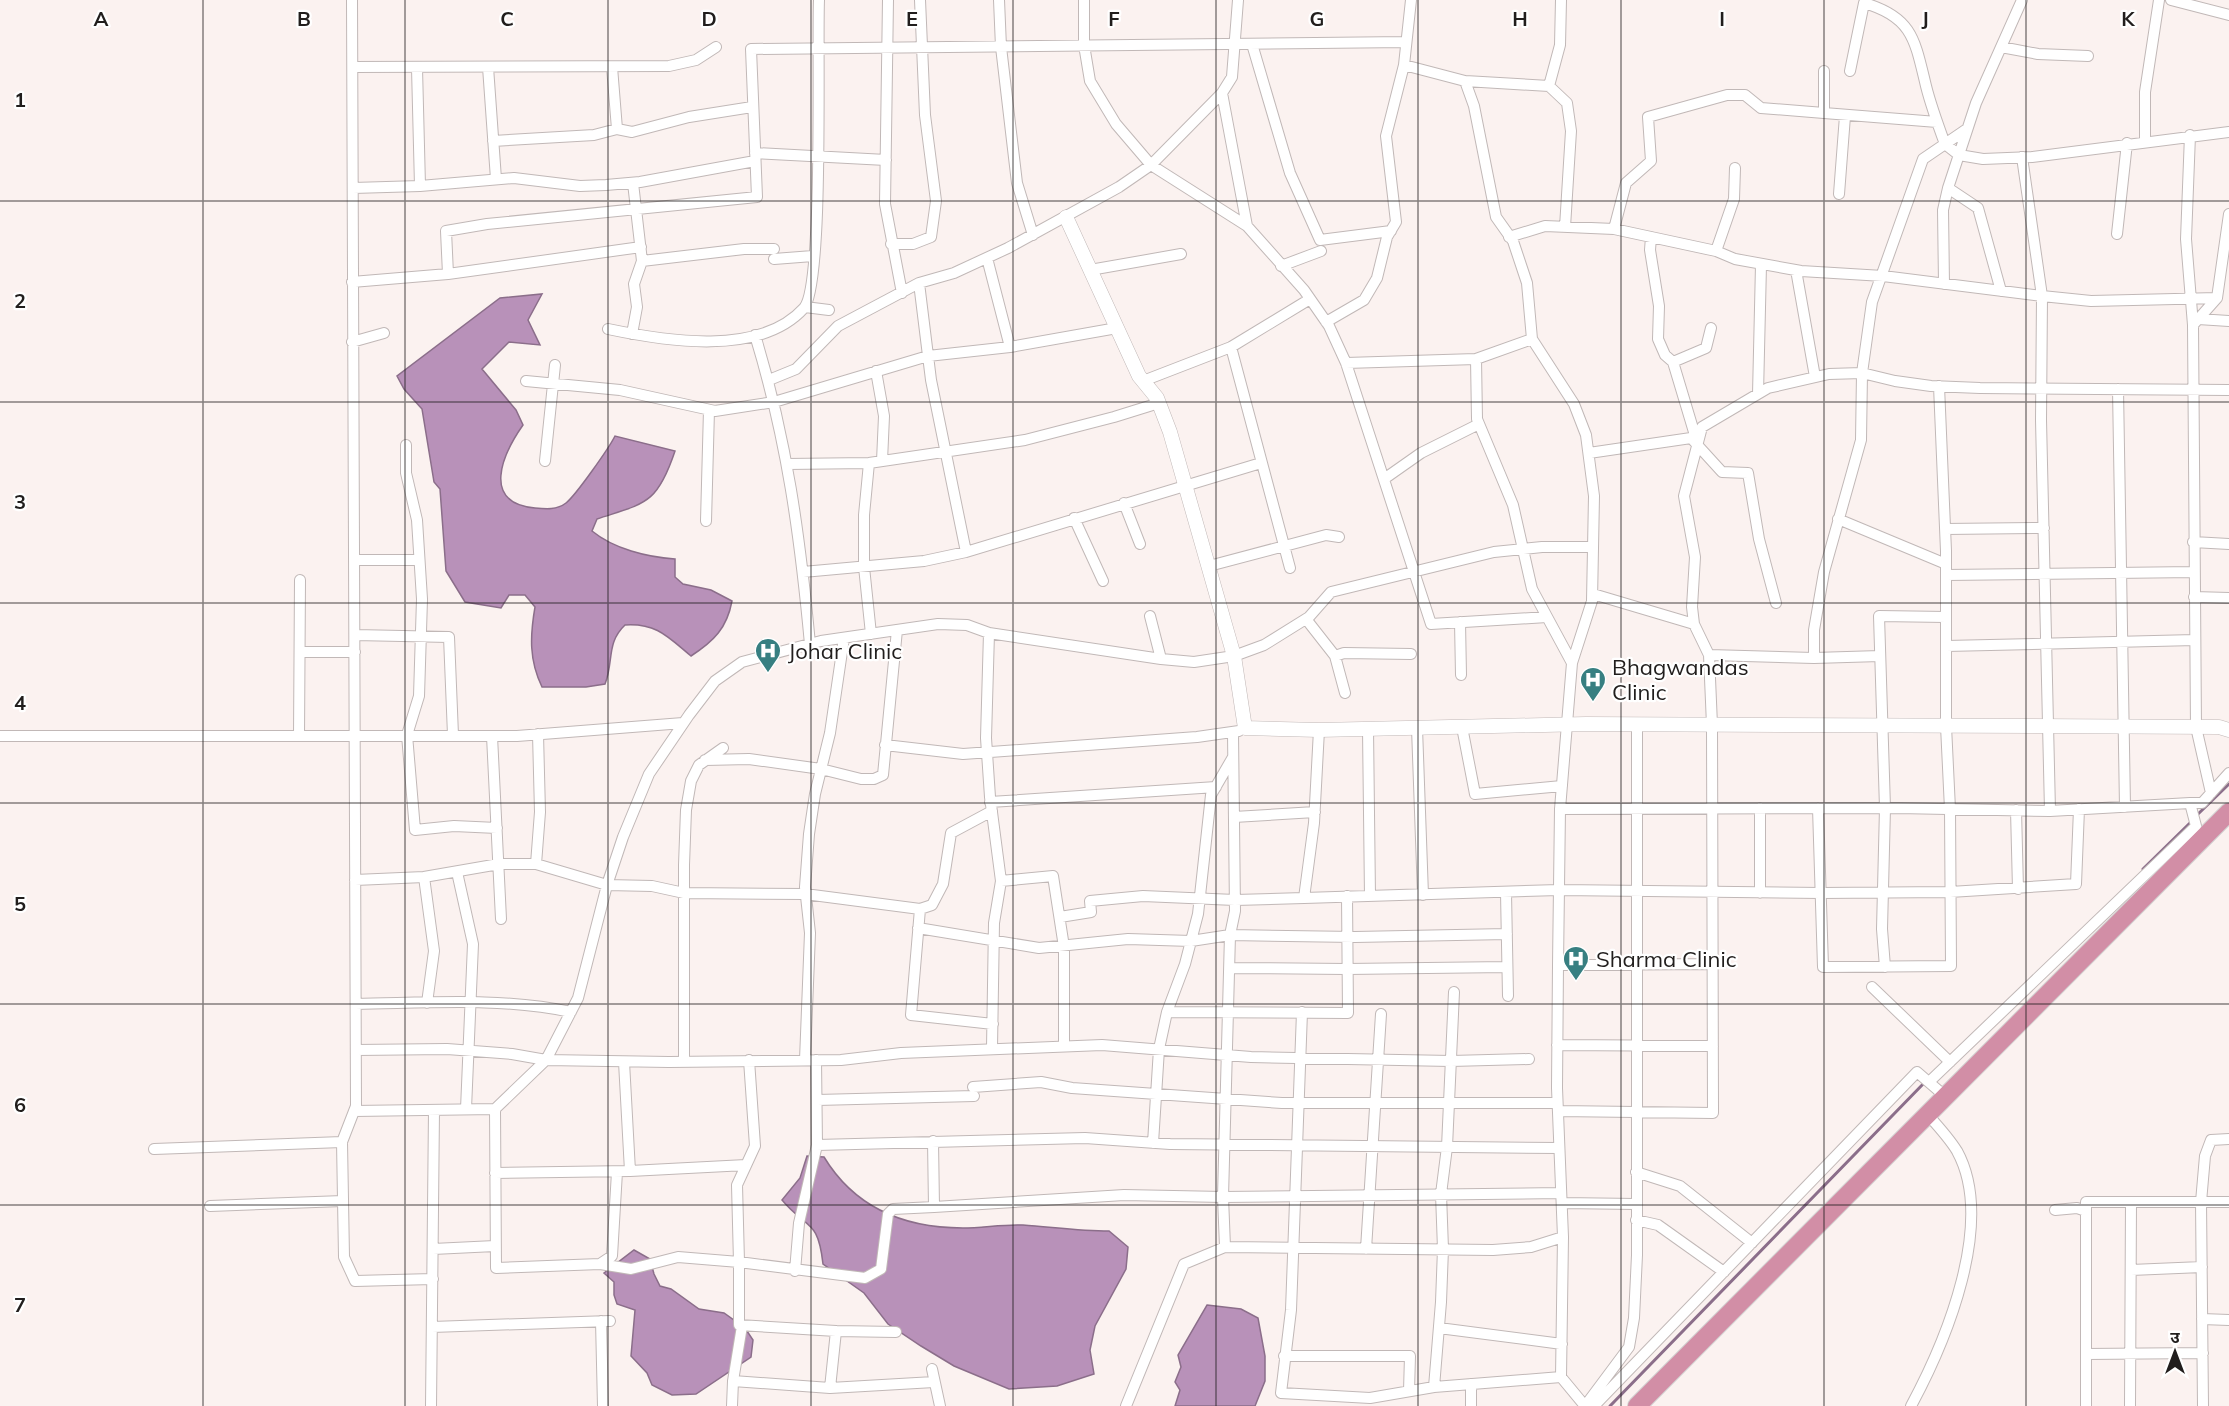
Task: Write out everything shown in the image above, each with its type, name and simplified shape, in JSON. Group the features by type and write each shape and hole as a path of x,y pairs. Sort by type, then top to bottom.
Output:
{"highway":[{"path":"1636,1406 2229,812"}],"street":[{"path":"352,0 356,1050 354,1111 342,1142 344,1257 355,1281 433,1279"},
{"path":"608,329 694,342 755,335 777,329 805,307 811,285 818,158 819,0"},
{"path":"888,0 885,204 902,293"},
{"path":"891,244 913,244 931,237 936,201 925,115 920,0"},
{"path":"999,0 1001,47 1017,183 1033,235"},
{"path":"1084,0 1084,45 1090,81 1116,124 1151,165 1247,226 1310,299 1326,322 1346,363 1431,624 1547,618"},
{"path":"769,380 796,369 838,326 919,284 954,273 1033,235 1151,165 1222,93 1232,77 1238,0"},
{"path":"1326,322 1364,300 1377,278 1391,231 1396,222 1386,135 1404,65 1411,0"},
{"path":"1549,86 1560,45 1561,0"},
{"path":"1944,284 1943,210 1948,188 1967,129 2022,0"},
{"path":"2145,141 2145,92 2159,0"},
{"path":"2171,0 2229,15"},
{"path":"1850,71 1864,3 1886,9 1902,22 1914,38 1944,144 1959,156 1983,159 2022,157 2229,132"},
{"path":"448,274 446,231 487,224 757,197 751,49 1406,42"},
{"path":"1252,44 1290,173 1320,240 1391,231"},
{"path":"353,67 669,66 696,60 716,47"},
{"path":"2001,47 2038,54 2088,56"},
{"path":"1404,65 1465,81 1549,86 1567,103 1571,131 1565,227"},
{"path":"612,67 617,129"},
{"path":"417,68 420,186"},
{"path":"488,68 496,179"},
{"path":"1824,71 1824,113"},
{"path":"1465,81 1474,106 1496,217 1509,237 1527,283 1532,339 1574,404 1586,435 1594,495 1593,594 1572,663 1560,809 1557,1045 1557,1107 1563,1237 1561,1377 1585,1406 1629,1347 1634,1318 1638,966 1637,725"},
{"path":"1222,93 1247,226"},
{"path":"1614,229 1626,183 1651,161 1648,117 1727,95 1745,95 1761,108 1937,122"},
{"path":"493,141 594,135 617,129 632,132 689,117 752,107"},
{"path":"1839,194 1845,116"},
{"path":"1814,658 1814,630 1824,572 1861,440 1862,373 1872,302 1923,159 1967,129"},
{"path":"2190,135 2186,239 2190,299 2196,322 2193,390 2196,727 2211,793"},
{"path":"2117,234 2127,143"},
{"path":"352,188 420,186 496,179 523,179 580,186 633,183 755,157 886,160"},
{"path":"2022,157 2036,239 2042,296 2041,389 2050,811"},
{"path":"1716,251 1734,199 1735,168"},
{"path":"632,334 637,307 634,284 642,261 633,183"},
{"path":"1948,188 1978,208 2001,291"},
{"path":"2196,322 2217,298 2227,247 2229,214"},
{"path":"1066,217 1143,381 1159,402 1170,432 1234,656 1239,731 1233,756 1235,900 1230,935 1229,968 1223,1197 1225,1247"},
{"path":"1509,237 1545,226 1614,229 1716,251 1735,259 1796,270 1882,276 2091,301 2217,298"},
{"path":"1651,237 1650,250 1659,306 1658,339 1665,355 1673,362 1697,442"},
{"path":"352,282 448,274 641,247"},
{"path":"642,261 744,249 774,254 813,256"},
{"path":"1281,266 1321,250"},
{"path":"1090,270 1181,254"},
{"path":"987,258 1010,347"},
{"path":"1758,394 1761,264"},
{"path":"1796,270 1815,377"},
{"path":"919,284 928,356 966,552"},
{"path":"1143,381 1231,347 1310,299"},
{"path":"805,307 829,310"},
{"path":"2196,322 2229,321"},
{"path":"526,381 620,390 709,410 774,402 928,356 1010,347 1117,328"},
{"path":"1673,362 1706,348 1711,328"},
{"path":"352,342 384,333"},
{"path":"755,335 774,402 800,537 810,644"},
{"path":"1346,363 1476,358 1532,339"},
{"path":"1231,347 1290,568"},
{"path":"1476,358 1479,424 1513,505 1532,589 1572,663"},
{"path":"545,461 555,365"},
{"path":"876,371 884,416 882,461"},
{"path":"817,1100 974,1092 1041,1082 1072,1088 1226,1100 1298,1103 1449,1102 1636,1112 1713,1113 1712,725 1709,654 1694,624 1692,607 1695,557 1684,496 1702,427 1768,388 1815,377 1862,373 1895,381 1939,386 2229,390"},
{"path":"1818,808 1823,967 1951,966 1950,809 1946,726 1946,570 1939,386"},
{"path":"2118,389 2125,807"},
{"path":"787,464 869,463 1025,440 1114,417 1159,402"},
{"path":"706,521 709,410"},
{"path":"1384,479 1421,453 1479,424"},
{"path":"1589,453 1691,438 1722,472 1748,474 1759,539 1776,603"},
{"path":"406,445 406,473 417,520 421,636 419,696 406,735 415,830 454,826 497,828"},
{"path":"869,463 864,515 864,567 871,634"},
{"path":"803,572 924,561 966,552 1261,463"},
{"path":"1124,503 1140,544"},
{"path":"1074,518 1103,581"},
{"path":"1838,519 1946,570 2045,574 2194,572"},
{"path":"1945,529 2044,528"},
{"path":"1209,566 1326,535 1339,537"},
{"path":"2193,542 2229,544"},
{"path":"354,1111 495,1109 546,1060 578,998 623,837 649,774 715,681 742,662 810,644 938,624 967,625 989,633 1194,662 1234,656 1264,645 1306,619 1331,592 1494,552 1593,547"},
{"path":"355,560 419,560"},
{"path":"299,736 300,580"},
{"path":"1593,594 1694,624"},
{"path":"2194,597 2229,598"},
{"path":"1150,616 1161,659"},
{"path":"1885,967 1883,892 1885,808 1879,616 1946,617"},
{"path":"1306,619 1335,656 1345,693"},
{"path":"1460,622 1461,675"},
{"path":"705,760 749,759 821,770 861,779 874,779 883,775 897,630"},
{"path":"989,633 987,753 1001,881 994,942 993,1048"},
{"path":"355,635 448,638 453,735"},
{"path":"795,1271 799,1223 817,1145 817,1100 811,1060 810,933 805,894 809,834 830,733 844,638"},
{"path":"1946,646 2195,640"},
{"path":"300,652 355,652"},
{"path":"1335,656 1344,653 1412,654"},
{"path":"1709,654 1814,658 1880,656"},
{"path":"0,736 492,736 683,723"},
{"path":"885,745 963,754 1239,731 1567,724 2228,729"},
{"path":"1462,727 1475,794 1562,786"},
{"path":"1417,728 1424,895"},
{"path":"1368,729 1370,896"},
{"path":"1304,898 1315,812 1319,730"},
{"path":"536,864 540,812 538,734"},
{"path":"492,736 501,920"},
{"path":"684,1062 686,810 691,781 699,765 723,748"},
{"path":"1153,1143 1154,1095 1159,1049 1167,1012 1191,941 1200,898 1211,795 1233,756"},
{"path":"1560,809 1885,808 2050,811 2202,803 2229,773"},
{"path":"355,880 424,878 499,864 536,864 608,885 652,886 684,893 805,894 920,909 932,905 944,884 951,833 991,806 1216,787"},
{"path":"1929,1082 2196,826 2190,803"},
{"path":"1760,808 1760,892"},
{"path":"1060,917 1091,912 1090,901 1143,896 1235,900 1559,890 1950,892 2076,885 2079,809"},
{"path":"2016,810 2018,889"},
{"path":"1234,817 1315,812"},
{"path":"457,872 473,944 466,1109"},
{"path":"1001,881 1053,876 1064,947 1064,1046"},
{"path":"424,878 434,951 427,1003"},
{"path":"1506,893 1508,996"},
{"path":"1167,1012 1348,1013 1347,896"},
{"path":"920,909 912,1015 993,1024"},
{"path":"918,928 1039,948 1128,939 1191,941 1230,935 1346,937 1507,934"},
{"path":"1558,965 1713,964"},
{"path":"1229,968 1507,967"},
{"path":"1872,987 1950,1062"},
{"path":"1434,1387 1439,1328 1443,1249 1442,1194 1447,1147 1454,993"},
{"path":"356,1004 471,1002 541,1005 571,1012"},
{"path":"1302,1012 1293,1196 1291,1311 1281,1393 1370,1398 1434,1387 1561,1377"},
{"path":"1366,1249 1381,1014"},
{"path":"1557,1045 1713,1046"},
{"path":"356,1050 469,1050 546,1060 624,1062 811,1060 993,1048 1064,1046 1159,1049 1227,1056 1450,1061 1529,1059"},
{"path":"749,1060 755,1146 737,1185 739,1262 737,1320 742,1326 896,1332"},
{"path":"624,1062 630,1171"},
{"path":"1594,1406 1917,1072 1946,1097"},
{"path":"495,1109 496,1268 600,1264 631,1269 678,1257 739,1262 795,1271 865,1278 876,1274 881,1269 888,1214 893,1209 1124,1195 1223,1197 1442,1194 1561,1198 1636,1204"},
{"path":"431,1406 434,1110"},
{"path":"1911,1406 1936,1360 1963,1276 1972,1224 1967,1184 1958,1153 1928,1115"},
{"path":"817,1145 1085,1138 1225,1145 1559,1148"},
{"path":"2203,1406 2201,1202 2205,1156 2211,1140 2229,1139"},
{"path":"933,1141 934,1207"},
{"path":"154,1149 342,1142"},
{"path":"495,1173 617,1172 746,1165"},
{"path":"600,1264 612,1256 617,1172"},
{"path":"1636,1172 1680,1186 1752,1243"},
{"path":"210,1206 343,1201"},
{"path":"2086,1406 2086,1202 2229,1202"},
{"path":"2130,1406 2131,1202"},
{"path":"2055,1210 2077,1208 2086,1210"},
{"path":"1636,1220 1658,1224 1724,1272"},
{"path":"1126,1406 1185,1264 1225,1247 1493,1250 1531,1247 1563,1237"},
{"path":"433,1249 495,1246"},
{"path":"2131,1270 2202,1267"},
{"path":"2202,1319 2229,1320"},
{"path":"432,1327 605,1321 603,1406"},
{"path":"732,1406 733,1381 742,1326"},
{"path":"1439,1328 1562,1344"},
{"path":"830,1388 836,1331"},
{"path":"2086,1354 2203,1353"},
{"path":"1284,1356 1410,1356 1409,1391"},
{"path":"932,1369 940,1406"},
{"path":"733,1381 830,1388 934,1382"},
{"path":"1471,1384 1471,1406"}],"shaded area":[{"path":"542,294 528,320 540,345 509,342 482,369 516,410 523,425 503,463 502,487 507,497 518,504 535,508 551,509 563,505 584,481 615,436 675,451 662,482 655,492 638,505 597,519 592,531 610,543 631,551 675,559 675,577 683,584 711,590 732,601 727,619 718,633 691,656 654,629 646,626 625,625 615,639 605,684 586,687 542,687 535,667 532,648 535,607 525,595 509,595 501,608 465,602 446,571 440,489 434,482 422,409 404,389 397,376 500,298"},
{"path":"807,1156 824,1157 850,1190 866,1202 883,1212 921,1224 963,1228 1023,1225 1109,1231 1128,1247 1126,1269 1095,1326 1090,1350 1094,1374 1057,1386 1009,1389 954,1366 888,1324 864,1293 823,1264 821,1249 814,1231 782,1200 800,1178"},
{"path":"634,1250 650,1259 660,1286 671,1289 699,1309 724,1313 745,1328 753,1340 751,1357 696,1394 672,1395 652,1385 647,1373 631,1356 635,1310 617,1304 614,1282 604,1273"},
{"path":"1207,1305 1241,1309 1258,1318 1265,1356 1265,1381 1255,1406 1175,1406 1180,1390 1175,1382 1181,1367 1178,1355"}],"waterway":[{"path":"2196,816 2229,784"},
{"path":"2143,869 2192,821"},
{"path":"1610,1406 1926,1081"}],"place":[{"name":"Johar Clinic","path":"768,674"},
{"name":"Bhagwandas Clinic","path":"1593,703"},
{"name":"Sharma Clinic","path":"1576,982"}]}
